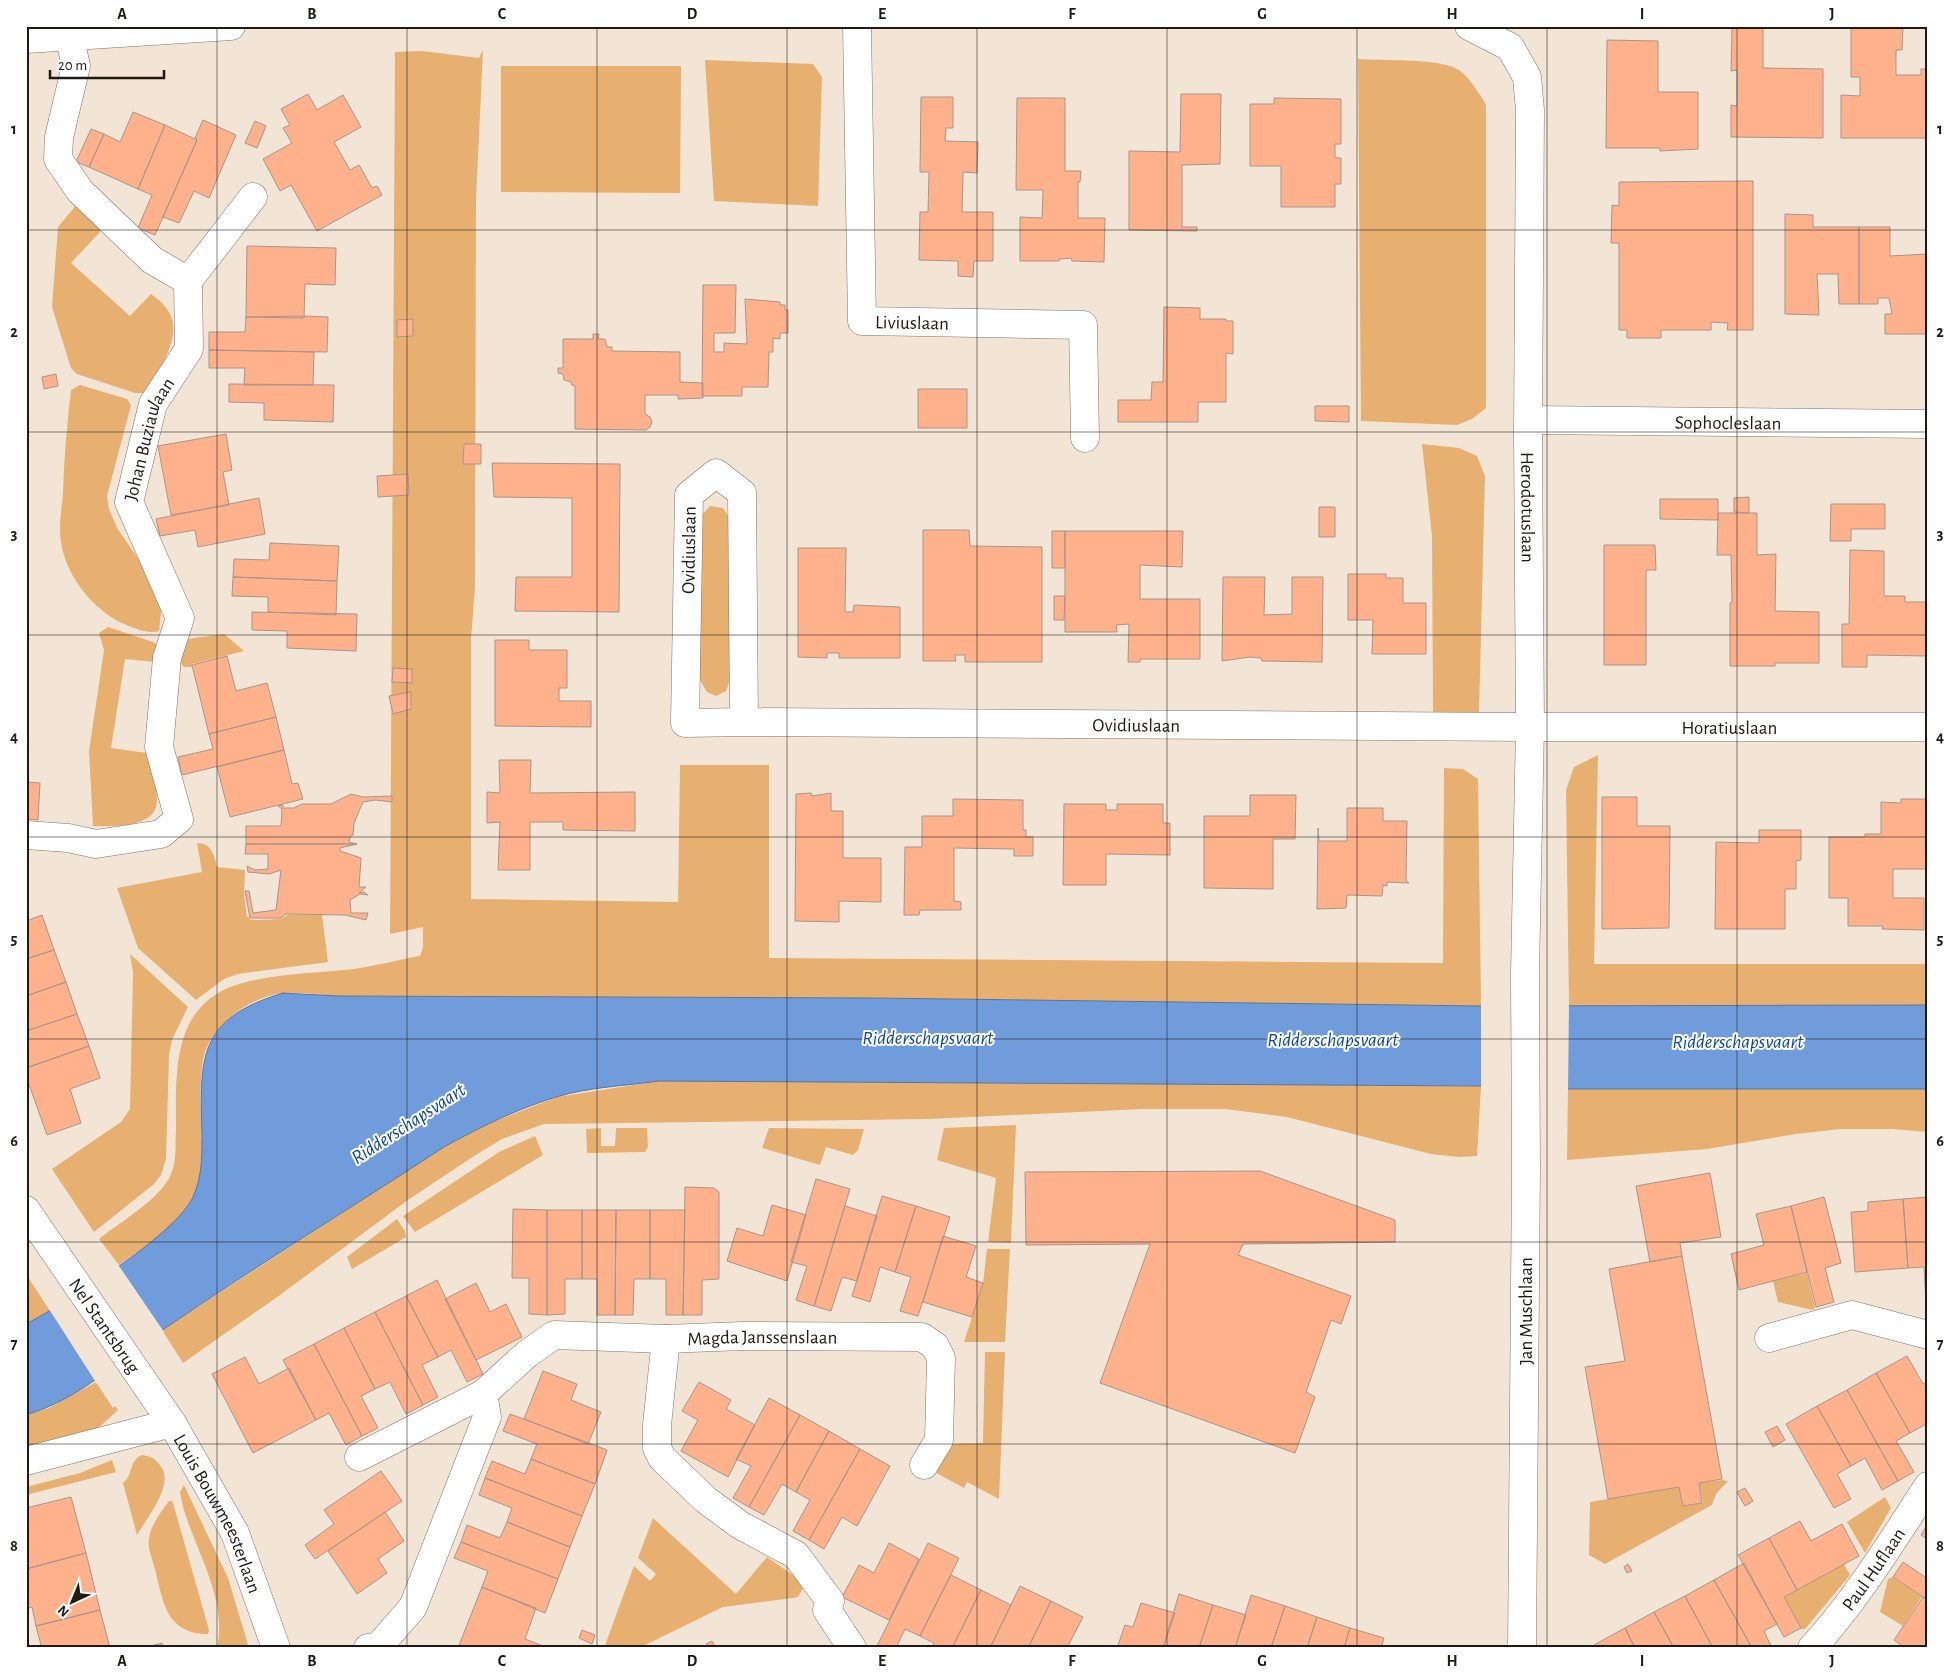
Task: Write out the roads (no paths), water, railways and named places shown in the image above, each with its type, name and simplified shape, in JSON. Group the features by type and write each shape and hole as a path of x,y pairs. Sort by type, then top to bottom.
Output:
{"street":[{"path":"26,39 69,31 231,26"},
{"name":"Liviuslaan","path":"857,26 862,321 1083,324 1085,438"},
{"name":"Herodotuslaan","path":"1469,26 1510,47 1526,78 1530,110 1530,727 1525,973"},
{"path":"69,31 76,66 59,137 58,159 80,191 146,254 188,281 253,197"},
{"name":"Johan Buziaulaan","path":"26,836 68,838 96,844 161,834 179,819 159,746 167,658 180,618 129,502 153,404 190,349 188,281"},
{"name":"Sophocleslaan","path":"1529,420 1928,424"},
{"name":"Ovidiuslaan","path":"744,722 742,493 716,474 689,495 685,723 1530,727"},
{"name":"Horatiuslaan","path":"1530,727 1928,727"},
{"name":"Jan Muschlaan","path":"1522,1648 1525,973"},
{"name":"Nel Stantsbrug","path":"26,1210 146,1385"},
{"path":"1769,1338 1852,1315 1928,1335"},
{"name":"Magda Janssenslaan","path":"359,1456 483,1394 527,1354 554,1335 666,1339 742,1336 922,1337 935,1346 941,1358 939,1440 924,1465"},
{"path":"666,1339 657,1425 657,1448 662,1458 706,1500 740,1525 796,1556 830,1600 828,1610 852,1648"},
{"name":"Louis Bouwmeesterlaan","path":"146,1385 172,1423 234,1533 276,1648"},
{"path":"368,1648 379,1646 412,1607 487,1417 483,1394"},
{"path":"26,1461 172,1423"},
{"name":"Paul Huflaan","path":"1812,1648 1832,1627 1872,1571 1928,1486"}],"water":[{"name":"Ridderschapsvaart","path":"283,993 337,996 875,998 1481,1006 1928,1005 1928,1089 1568,1089 1481,1086 659,1081 581,1091 556,1097 513,1113 444,1147 199,1306 147,1341 82,1389 46,1408 26,1415 26,1324 66,1301 116,1268 163,1232 181,1214 192,1199 200,1176 202,1084 204,1063 210,1045 219,1029 234,1015 255,1003"}]}
